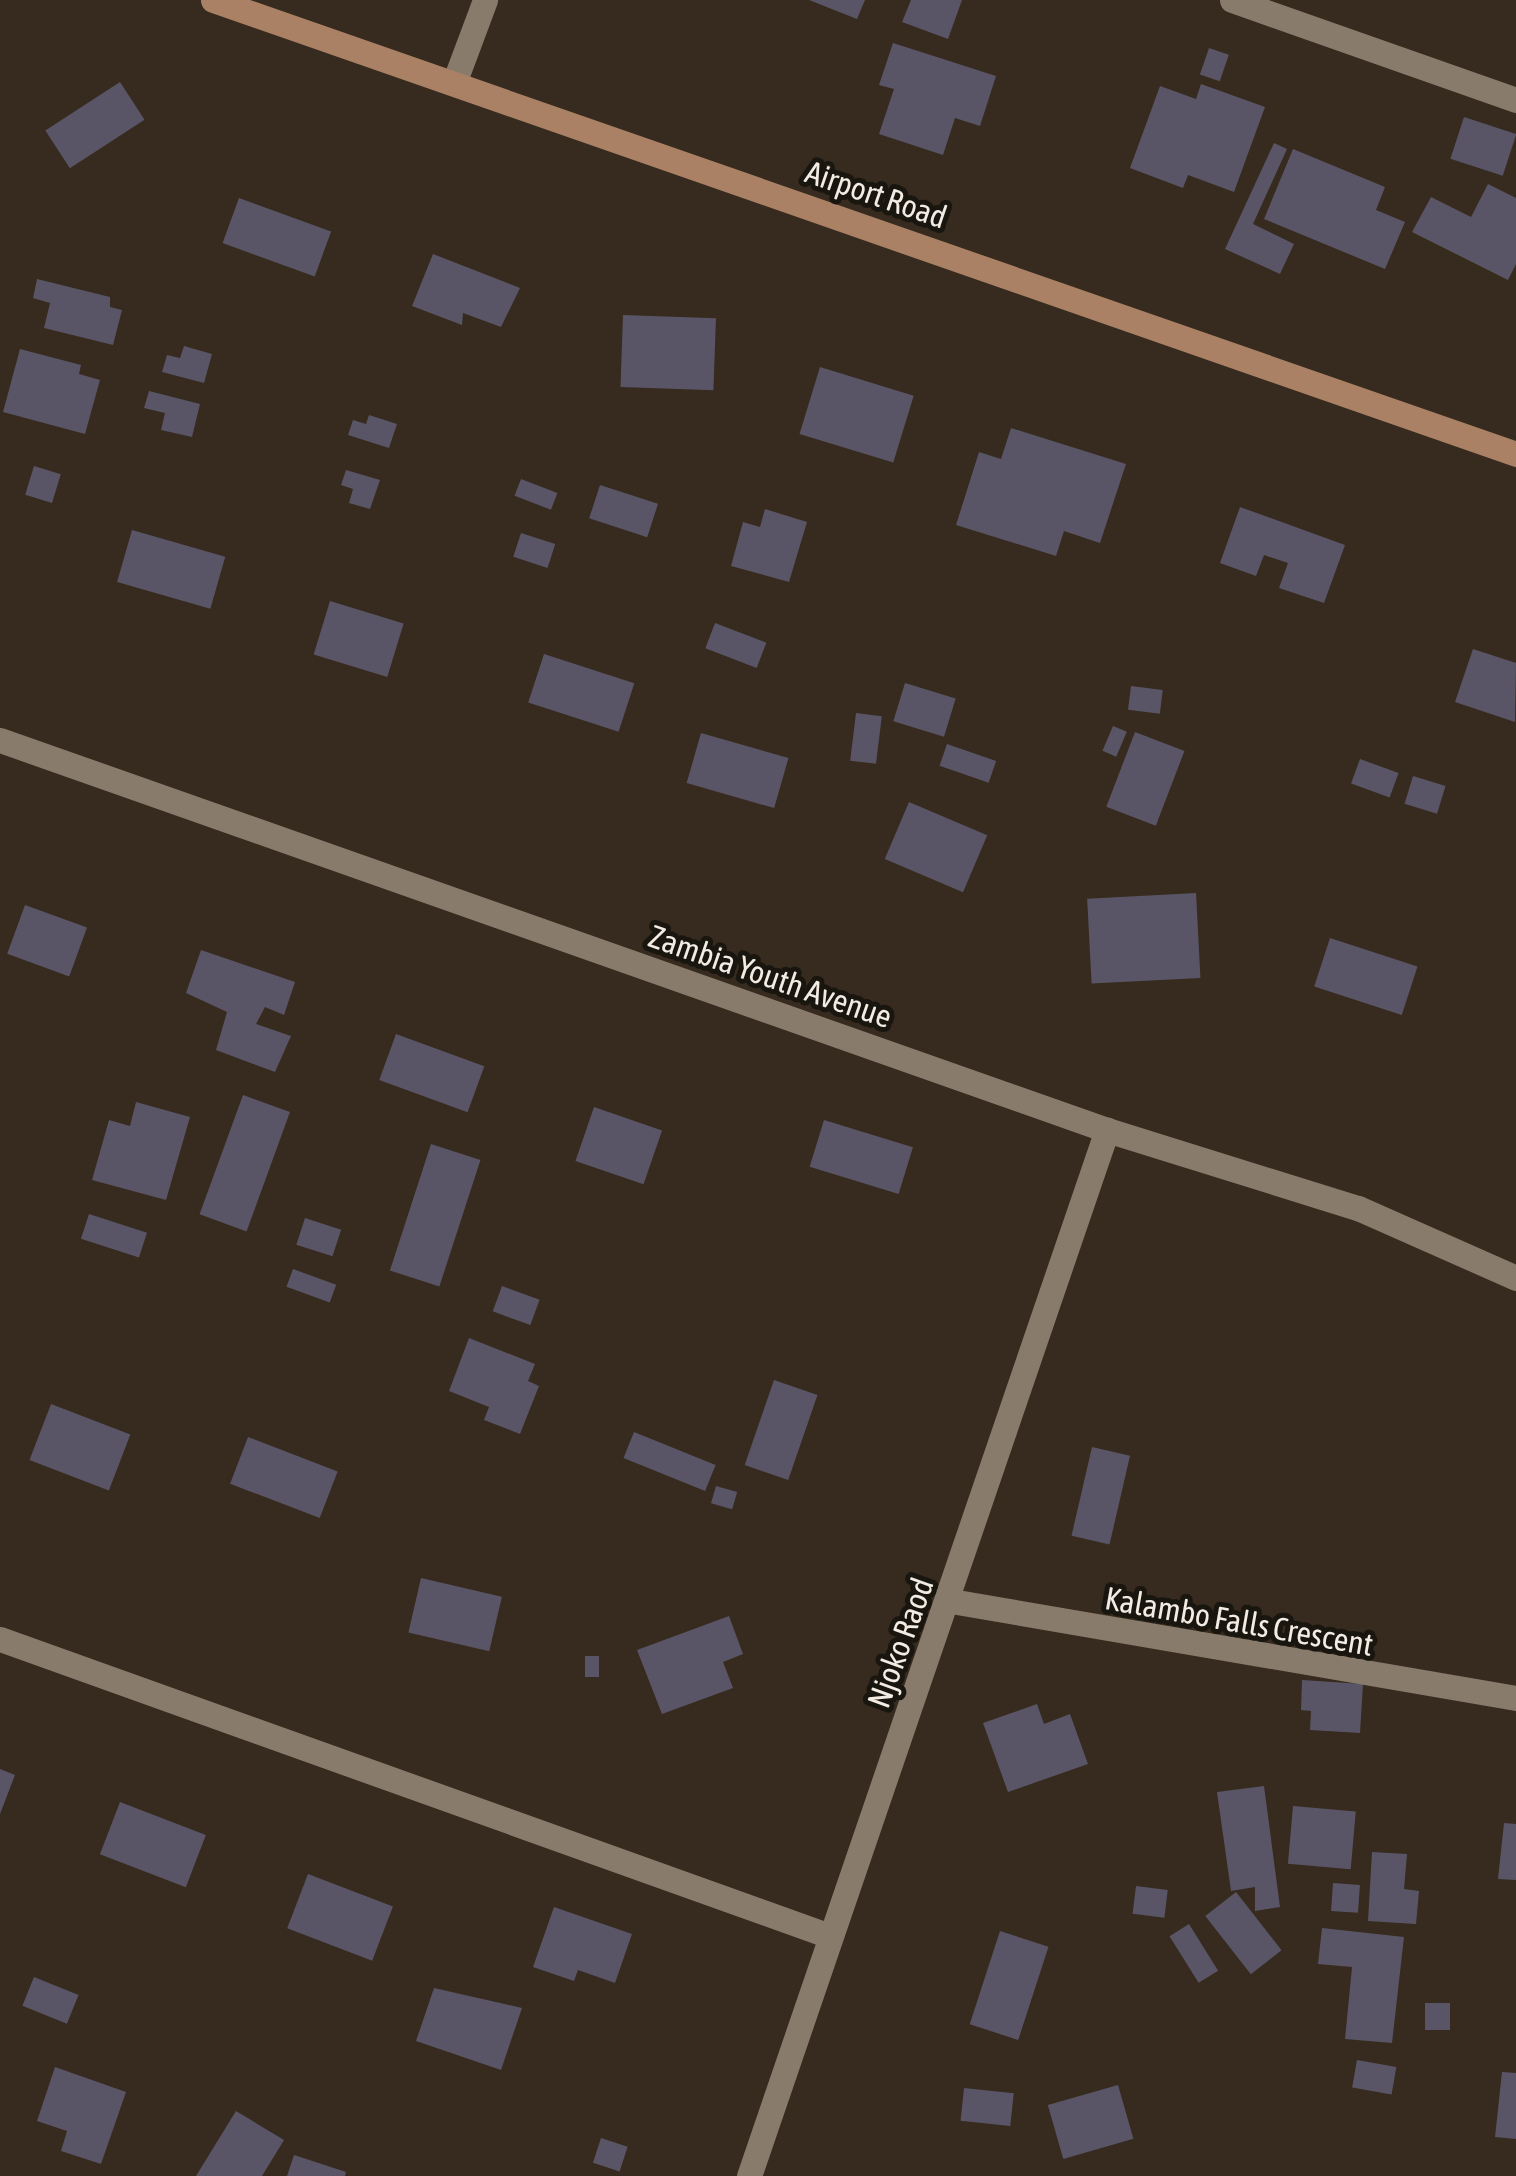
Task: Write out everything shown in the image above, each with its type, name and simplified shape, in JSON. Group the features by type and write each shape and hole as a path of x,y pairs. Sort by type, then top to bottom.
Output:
{"street":[{"name":"Airport Road","path":"213,0 1516,454"},
{"path":"454,83 485,0"},
{"path":"1232,0 1516,100"},
{"name":"Zambia Youth Avenue","path":"0,740 1106,1130 1358,1208 1516,1278"},
{"name":"Njoko Raod","path":"749,2176 830,1936 951,1601 1106,1130"},
{"name":"Kalambo Falls Crescent","path":"951,1601 1516,1698"},
{"path":"0,1639 830,1936"}],"building":[{"path":"809,0 865,0 857,19"},
{"path":"911,0 962,0 948,39 902,22"},
{"path":"893,43 996,76 980,126 955,118 943,155 879,134 894,89 879,85"},
{"path":"1209,48 1229,55 1220,81 1200,74"},
{"path":"120,82 145,120 70,168 45,130"},
{"path":"1201,84 1265,107 1234,192 1188,175 1183,188 1130,168 1160,86 1196,99"},
{"path":"1464,117 1516,134 1503,176 1450,159"},
{"path":"1274,143 1287,149 1253,224 1294,244 1280,274 1225,249"},
{"path":"1293,149 1385,187 1376,210 1405,222 1385,269 1264,219"},
{"path":"1488,184 1516,198 1516,264 1508,280 1412,232 1431,197 1471,217"},
{"path":"239,198 331,232 315,277 223,243"},
{"path":"433,254 520,288 501,327 463,313 462,325 412,306"},
{"path":"37,279 110,297 110,307 122,310 113,345 44,328 50,303 33,298"},
{"path":"623,315 716,318 713,390 620,387"},
{"path":"184,346 212,354 204,383 162,372 167,355 180,358"},
{"path":"20,349 81,365 79,374 100,380 85,434 3,412"},
{"path":"820,367 914,396 893,463 800,434"},
{"path":"149,391 200,404 192,437 161,430 165,413 144,408"},
{"path":"369,415 397,424 389,448 348,435 353,420 366,424"},
{"path":"1011,428 1126,464 1100,543 1064,531 1056,556 956,525 979,452 1001,459"},
{"path":"34,466 61,474 52,503 25,495"},
{"path":"346,470 380,480 370,509 349,503 353,489 341,485"},
{"path":"521,479 557,493 551,510 515,496"},
{"path":"600,485 658,504 647,537 589,518"},
{"path":"1240,507 1345,545 1324,603 1279,588 1288,563 1264,555 1256,576 1220,563"},
{"path":"765,509 807,522 789,582 731,566 743,522 760,527"},
{"path":"132,530 225,557 210,609 117,582"},
{"path":"521,533 555,544 548,568 513,557"},
{"path":"330,601 404,624 387,677 314,655"},
{"path":"715,623 766,643 757,668 705,648"},
{"path":"1473,649 1516,663 1515,722 1455,702"},
{"path":"544,654 634,683 619,732 528,703"},
{"path":"905,683 956,698 944,737 893,721"},
{"path":"1131,686 1163,690 1160,714 1128,710"},
{"path":"856,713 882,716 876,764 850,761"},
{"path":"1113,726 1127,732 1116,757 1102,751"},
{"path":"1135,732 1184,751 1156,826 1106,807"},
{"path":"701,733 788,758 774,808 687,783"},
{"path":"947,744 996,761 989,783 940,766"},
{"path":"1360,759 1399,773 1390,797 1351,783"},
{"path":"1413,776 1446,786 1437,814 1405,804"},
{"path":"909,802 987,835 963,892 885,859"},
{"path":"1196,893 1200,978 1092,984 1087,899"},
{"path":"25,905 87,928 69,976 7,954"},
{"path":"1330,938 1417,966 1402,1015 1314,987"},
{"path":"201,950 295,982 284,1015 265,1007 256,1024 291,1036 275,1072 216,1050 227,1012 186,993"},
{"path":"396,1034 484,1066 468,1112 379,1080"},
{"path":"243,1095 290,1112 247,1231 200,1214"},
{"path":"136,1102 190,1117 166,1200 92,1180 109,1120 130,1126"},
{"path":"594,1107 662,1130 644,1184 575,1161"},
{"path":"824,1120 913,1147 899,1194 810,1167"},
{"path":"431,1144 480,1160 439,1287 390,1270"},
{"path":"89,1214 147,1233 139,1258 81,1239"},
{"path":"305,1218 341,1230 332,1256 296,1245"},
{"path":"293,1269 336,1285 330,1303 287,1287"},
{"path":"502,1286 540,1300 530,1325 493,1311"},
{"path":"469,1338 535,1364 528,1381 539,1386 520,1434 484,1420 489,1407 449,1391"},
{"path":"774,1380 817,1395 788,1480 745,1465"},
{"path":"51,1404 130,1434 109,1490 29,1460"},
{"path":"634,1432 716,1465 705,1491 624,1458"},
{"path":"248,1437 338,1471 320,1518 230,1484"},
{"path":"1092,1447 1130,1456 1110,1544 1072,1536"},
{"path":"716,1486 737,1492 732,1509 711,1503"},
{"path":"421,1578 502,1597 489,1651 408,1633"},
{"path":"729,1616 743,1654 723,1662 733,1688 662,1714 637,1650"},
{"path":"585,1656 599,1656 599,1677 585,1677"},
{"path":"1302,1680 1363,1684 1360,1733 1310,1730 1311,1711 1301,1710"},
{"path":"1037,1704 1044,1724 1070,1714 1088,1764 1008,1792 983,1723"},
{"path":"0,1769 15,1775 0,1814"},
{"path":"1264,1786 1280,1907 1255,1911 1255,1887 1231,1891 1217,1792"},
{"path":"120,1802 206,1835 186,1887 100,1854"},
{"path":"1293,1806 1356,1811 1351,1869 1288,1864"},
{"path":"1504,1823 1516,1824 1516,1880 1498,1879"},
{"path":"1372,1852 1407,1854 1404,1889 1419,1891 1416,1924 1368,1921"},
{"path":"308,1874 393,1907 372,1961 287,1928"},
{"path":"1333,1883 1360,1885 1358,1913 1331,1911"},
{"path":"1136,1886 1168,1890 1164,1918 1133,1914"},
{"path":"1236,1892 1282,1950 1251,1974 1205,1916"},
{"path":"554,1907 632,1934 615,1983 578,1970 574,1981 533,1967"},
{"path":"1189,1924 1218,1971 1199,1983 1169,1936"},
{"path":"1322,1928 1404,1937 1392,2043 1345,2039 1352,1967 1318,1964"},
{"path":"1000,1931 1049,1947 1018,2040 970,2024"},
{"path":"34,1977 79,1995 67,2024 22,2006"},
{"path":"434,1988 522,2008 501,2070 416,2041"},
{"path":"1425,2003 1450,2003 1450,2030 1425,2030"},
{"path":"1357,2060 1396,2067 1392,2095 1352,2088"},
{"path":"55,2067 126,2092 101,2164 61,2151 67,2131 37,2121"},
{"path":"1502,2072 1516,2073 1516,2139 1495,2137"},
{"path":"1118,2085 1133,2139 1063,2159 1048,2105"},
{"path":"964,2088 1014,2093 1010,2126 961,2121"},
{"path":"236,2111 284,2140 262,2176 196,2176"},
{"path":"601,2138 628,2147 620,2171 593,2163"},
{"path":"294,2155 346,2172 345,2176 287,2176"}]}
